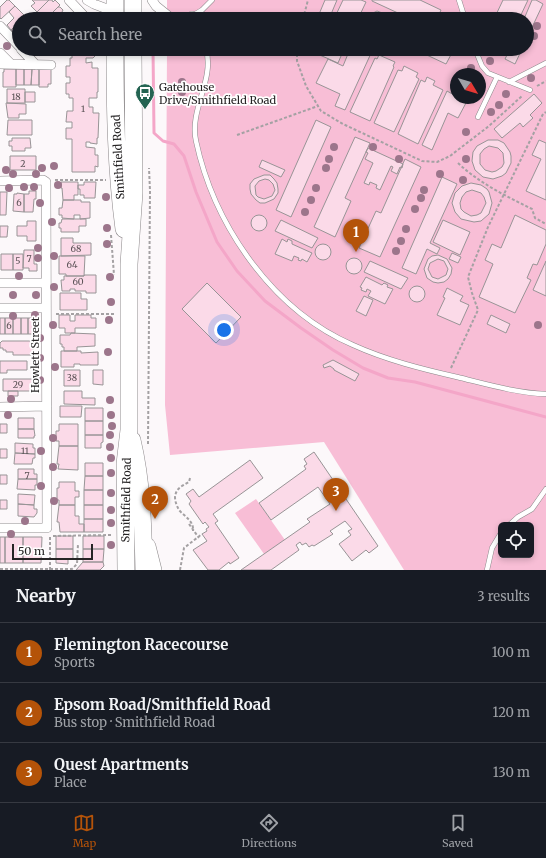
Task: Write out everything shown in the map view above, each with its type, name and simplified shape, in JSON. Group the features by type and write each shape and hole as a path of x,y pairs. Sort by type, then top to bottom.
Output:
{"highway":[{"path":"117,12 127,0"},
{"path":"133,0 133,12"},
{"name":"Smithfield Road","path":"113,56 120,194 129,264"},
{"name":"Smithfield Road","path":"126,570 125,464 129,430 129,264 134,193 133,56"},
{"name":"Smithfield Road","path":"129,430 136,459 142,522 144,570"},
{"path":"125,505 133,486 138,480"}],"main road":[{"path":"142,522 154,570"}],"street":[{"path":"69,0 80,12"},
{"path":"87,0 111,12"},
{"path":"152,0 163,12"},
{"path":"0,26 12,39"},
{"path":"0,53 11,64"},
{"path":"28,56 36,64"},
{"path":"0,64 51,65"},
{"path":"0,181 45,181"},
{"name":"Howlett Street","path":"45,181 49,532"},
{"path":"0,283 46,283"},
{"path":"0,308 46,311"},
{"path":"0,406 47,406"},
{"path":"0,528 49,532"}],"lane":[{"path":"199,12 212,0"},
{"path":"459,0 463,12"},
{"path":"207,56 208,70 196,116 196,141 206,177 220,211 235,239 250,262 267,281 292,305 326,331 352,345 380,356 448,375 500,387 546,394"},
{"path":"478,56 482,66 488,73 530,90"},
{"path":"509,82 546,63"},
{"path":"478,117 497,77"},
{"path":"512,522 532,509 546,489"},
{"path":"487,570 492,548 498,538"}],"path":[{"path":"305,12 308,0"},
{"path":"297,56 306,86 322,111 343,124 422,161 437,162 450,156 488,126 525,93 546,81"},
{"path":"237,135 318,106"},
{"path":"448,375 478,310 468,277 488,228 543,114 546,112"},
{"path":"458,163 469,173 504,195 532,209 535,218 546,224"},
{"path":"148,449 149,168"},
{"path":"45,181 106,180"},
{"path":"111,234 114,280"},
{"path":"46,311 115,314 115,307"},
{"path":"190,478 189,482 177,490 175,498 180,510 188,517 192,524 193,531"},
{"path":"189,524 199,538"},
{"path":"49,532 50,570"},
{"path":"180,570 184,548 199,538 202,534"},
{"path":"56,535 111,535"},
{"path":"0,568 72,570 77,564 78,544"}],"shaded area":[{"path":"167,0 546,0 546,570 404,570 324,442 170,455 165,405 167,56 534,56 534,12 167,12"},
{"path":"256,499 285,540 264,554 235,513"}],"building":[{"path":"7,0 15,6 1,19 0,7"},
{"path":"32,0 49,0 37,12 31,6 35,3"},
{"path":"49,0 52,0 53,2 55,0 60,5 53,12 37,12"},
{"path":"325,0 337,0 332,12 320,12"},
{"path":"343,0 361,0 366,2 361,12 337,12"},
{"path":"420,0 441,10 440,12 396,12 372,1"},
{"path":"503,0 528,0 522,12 497,12"},
{"path":"532,0 536,0 543,4 534,23 534,12 527,12"},
{"path":"15,6 21,12 12,12 12,16 9,12"},
{"path":"58,7 63,10 62,12 53,12"},
{"path":"12,20 11,30 7,25"},
{"path":"72,56 95,56 93,58 86,58 86,63 92,62 92,68 98,68 97,98 89,98 89,107 93,107 93,113 99,113 98,138 97,144 86,142 86,147 95,148 95,155 98,155 98,167 95,166 95,172 72,172 72,139 66,139 66,128 72,128 72,122 66,122 67,111 73,111 73,98 69,98 69,94 66,94 66,83 70,83 70,77 66,77 66,66 70,66 70,58 72,58"},
{"path":"322,56 341,56 338,63"},
{"path":"347,56 370,56 345,110 335,106 340,94 316,83 328,59 343,66"},
{"path":"378,56 381,56 395,62 370,121 350,112 375,58 377,59"},
{"path":"429,56 450,56 446,64"},
{"path":"506,56 519,56 515,64 505,59"},
{"path":"404,66 418,73 416,77 419,79 394,132 374,123 398,70 402,71"},
{"path":"4,69 16,69 16,87 3,87"},
{"path":"16,69 24,69 24,85 16,85"},
{"path":"24,69 32,69 31,85 24,85"},
{"path":"32,69 39,69 39,85 31,85"},
{"path":"39,69 51,69 51,84 48,84 48,87 39,87"},
{"path":"427,77 435,81 433,85 443,90 418,144 398,134 421,80 425,82"},
{"path":"7,89 25,89 25,103 7,103"},
{"path":"447,91 450,93 450,104 465,104 458,118 448,113 432,150 422,145"},
{"path":"25,92 35,92 35,102 25,102"},
{"path":"534,94 542,103 530,115 533,118 523,127 520,123 502,138 494,129"},
{"path":"6,103 26,104 26,114 19,114 19,118 8,118"},
{"path":"8,120 32,120 32,135 7,135"},
{"path":"316,120 331,127 291,217 276,210"},
{"path":"355,137 370,143 345,198 351,201 335,237 314,227"},
{"path":"12,138 30,138 31,148 25,148 25,151 12,151 12,146 9,146 9,141 12,141"},
{"path":"488,140 498,140 504,143 511,156 511,163 506,173 493,179 483,177 475,170 472,161 473,152 477,146","holes":["489,146 498,148 503,153 504,163 502,167 492,172 485,170 480,164 480,154"]},
{"path":"539,140 546,143 546,200 526,191 541,159 532,155"},
{"path":"368,148 403,164 402,168 400,167 397,174 391,171 393,167 391,166 380,190 376,188 377,185 370,182 369,185 364,183 373,163 365,159 368,153 366,152"},
{"path":"10,156 36,156 36,170 10,170"},
{"path":"405,159 421,167 380,257 359,248 376,211 381,213"},
{"path":"262,160 285,170 281,177 259,167"},
{"path":"264,175 270,175 274,179 277,183 278,193 274,199 265,203 260,203 256,200 251,194 250,189 250,184 254,179","holes":["265,179 269,180 273,184 275,190 272,196 264,199 258,197 256,195 255,186 259,181"]},
{"path":"442,177 457,184 430,243 440,248 437,254 427,249 416,274 402,268"},
{"path":"61,182 78,182 78,195 74,195 74,200 63,200"},
{"path":"84,182 96,182 95,198 84,198 84,195 80,195 78,185 84,185"},
{"path":"471,183 481,185 489,192 492,203 489,214 481,221 474,222 461,219 455,212 452,203 455,193 462,186","holes":["472,190 481,193 486,203 481,213 471,216 461,209 460,203 466,192"]},
{"path":"29,191 36,191 33,212 24,212 24,194 29,194"},
{"path":"0,192 7,192 6,215 0,215"},
{"path":"14,194 24,194 24,212 13,211"},
{"path":"63,200 81,200 81,202 90,202 90,218 80,219 80,215 74,215 74,219 62,218 62,215 59,215 59,208 62,208"},
{"path":"256,215 262,215 267,220 265,229 262,231 256,231 251,226 251,220"},
{"path":"515,215 546,230 546,244 537,265 533,264 527,278 531,280 515,313 479,297 493,264 485,260 492,244 501,248"},
{"path":"62,219 86,219 86,226 79,226 79,232 61,232 59,223 61,223"},
{"path":"281,220 318,238 312,248 275,231"},
{"path":"443,220 470,232 460,255 433,242"},
{"path":"27,221 36,221 36,241 27,241 27,236 17,236 17,226 27,226"},
{"path":"0,226 8,226 7,237 0,237"},
{"path":"61,238 73,238 73,243 91,243 91,255 61,256"},
{"path":"282,239 287,242 288,239 292,241 292,244 312,253 307,262 302,259 301,261 298,260 299,258 294,256 292,261 275,254"},
{"path":"320,244 326,244 331,249 329,258 326,260 320,260 315,255 315,249"},
{"path":"24,250 34,250 34,264 37,264 37,271 29,271 29,268 23,268"},
{"path":"452,253 461,257 458,263 449,259"},
{"path":"1,254 13,254 13,270 1,270"},
{"path":"13,254 23,254 23,270 13,270"},
{"path":"438,255 447,259 452,268 451,274 444,282 433,282 427,278 424,269 428,259 432,256","holes":["438,259 444,261 448,269 446,275 438,279 432,277 428,269 430,263"]},
{"path":"59,256 85,256 84,276 66,276 66,274 59,274"},
{"path":"351,258 357,258 362,263 360,272 357,274 351,274 346,269 346,263"},
{"path":"370,261 408,278 401,289 364,272"},
{"path":"546,261 546,296 533,290"},
{"path":"96,275 96,293 75,291 75,289 70,289 70,291 62,291 61,280 64,280 64,276"},
{"path":"366,277 382,285 384,283 388,285 387,287 393,289 385,304 368,296 371,291 367,289 366,292 361,290 362,288 360,287"},
{"path":"207,283 241,317 216,343 182,309"},
{"path":"414,286 420,286 425,291 423,300 420,302 414,302 409,297 409,291"},
{"path":"447,288 463,296 460,301 469,305 460,325 437,315 445,298 443,297"},
{"path":"60,293 81,293 81,299 87,299 87,310 60,310"},
{"path":"364,296 373,300 366,316 356,311"},
{"path":"59,315 70,315 70,321 75,321 75,315 91,315 91,318 96,318 96,328 75,328 75,333 65,333 65,328 59,328"},
{"path":"491,315 510,324 506,333 487,324"},
{"path":"0,318 5,318 5,334 0,334"},
{"path":"5,318 13,318 13,334 5,334"},
{"path":"13,318 21,318 21,334 13,334"},
{"path":"21,318 28,318 28,334 21,334"},
{"path":"28,318 37,318 36,334 28,334"},
{"path":"71,333 95,334 95,346 77,347 77,351 64,351 64,347 60,344 60,335 70,335"},
{"path":"2,341 33,341 33,355 13,355 13,352 6,352 3,348 0,348 0,343"},
{"path":"61,351 81,351 81,353 98,352 98,365 74,364 74,367 61,367"},
{"path":"333,360 359,374 355,381 334,370 330,366 324,368 323,365"},
{"path":"0,361 27,361 27,370 7,370 7,373 0,373"},
{"path":"64,370 80,370 80,386 64,386"},
{"path":"93,370 103,370 103,385 93,384"},
{"path":"3,379 33,379 33,391 3,391"},
{"path":"8,391 18,391 18,396 8,396"},
{"path":"64,391 82,391 82,398 95,398 95,405 64,404"},
{"path":"60,406 82,406 81,417 60,417"},
{"path":"85,408 103,408 103,421 85,421"},
{"path":"18,418 34,418 34,429 18,429"},
{"path":"85,421 103,421 103,435 85,435"},
{"path":"0,424 7,424 7,433 0,433"},
{"path":"59,424 78,424 78,446 59,446 59,441 56,441 56,431 59,431"},
{"path":"18,429 34,429 35,436 34,438 18,438"},
{"path":"85,435 103,435 101,448 85,448"},
{"path":"15,443 33,444 35,454 15,453"},
{"path":"59,446 78,446 78,470 58,469 59,464 57,464"},
{"path":"0,449 7,449 7,458 0,458"},
{"path":"314,452 378,546 369,553 366,550 352,561 339,544 351,535 348,531 352,529 345,521 330,531 333,534 314,546 312,545 309,547 306,543 302,545 300,542 296,545 299,550 271,570 241,570 310,522 307,519 330,504 318,487 271,520 259,503 306,469 304,466 307,464 304,459"},
{"path":"15,453 35,454 35,458 33,458 32,464 14,464"},
{"path":"250,460 263,478 213,514 218,521 215,523 239,558 230,564 229,562 219,570 208,570 193,550 207,541 202,534 207,531 206,529 209,527 205,522 203,524 189,504 191,501 186,494 193,489 199,497"},
{"path":"85,463 103,463 103,476 85,476"},
{"path":"18,469 34,469 34,474 37,474 37,479 18,479"},
{"path":"0,475 7,475 7,484 0,484"},
{"path":"85,476 103,476 103,490 84,490"},
{"path":"18,479 37,479 35,490 17,489"},
{"path":"59,482 75,482 75,491 79,491 79,497 75,497 75,505 59,505 59,500 57,500 57,488 59,488"},
{"path":"84,490 103,490 103,505 84,505"},
{"path":"18,494 35,495 34,505 18,504"},
{"path":"0,500 7,500 7,509 0,509"},
{"path":"18,504 34,505 34,509 37,509 37,513 34,517 18,516"},
{"path":"59,505 75,505 75,516 79,516 79,524 84,524 84,532 60,532 59,522 57,522"},
{"path":"84,505 103,505 103,519 84,519"},
{"path":"84,519 103,519 103,532 84,532"},
{"path":"56,536 73,536 73,549 56,549"},
{"path":"83,536 104,536 104,549 83,549"},
{"path":"0,537 5,537 5,563 0,563"},
{"path":"5,537 23,537 23,563 5,563"},
{"path":"23,537 42,537 41,563 23,563"},
{"path":"56,549 73,549 73,559 68,559 68,564 56,563"},
{"path":"83,549 104,549 103,562 83,562"},
{"path":"83,562 103,562 104,566 100,570 76,570"}],"waterway":[{"path":"153,56 154,133 163,141 174,144 184,156 196,192 217,242 237,271 265,301 333,350 363,368 388,378 415,382 546,417"}],"place":[{"name":"Gatehouse Drive/Smithfield Road","path":"145,110"},
{"name":"Flemington Racecourse","path":"356,252"},
{"name":"Quest Apartments","path":"336,511"},
{"name":"Epsom Road/Smithfield Road","path":"155,519"}]}
